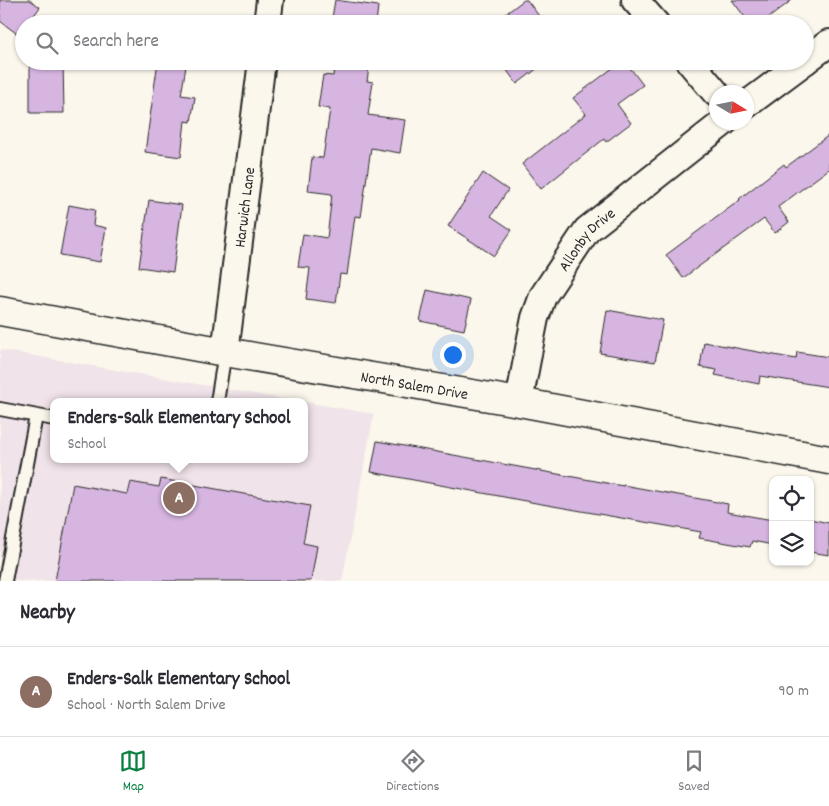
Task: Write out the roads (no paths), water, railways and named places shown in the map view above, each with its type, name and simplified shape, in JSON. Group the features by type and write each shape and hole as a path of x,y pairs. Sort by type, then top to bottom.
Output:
{"street":[{"path":"268,15 270,0"},
{"path":"635,0 648,15"},
{"path":"814,54 829,43"},
{"name":"Harwich Lane","path":"226,352 261,70"},
{"path":"697,70 709,85"},
{"path":"754,99 793,70"},
{"name":"Allonby Drive","path":"519,402 535,318 543,296 587,230 714,130"},
{"name":"North Salem Drive","path":"0,311 519,402 829,460"}],"lane":[{"path":"218,398 226,352"},
{"path":"0,410 50,418"},
{"path":"5,581 36,416"}],"place":[{"name":"Enders-Salk Elementary School","path":"179,498"}]}
